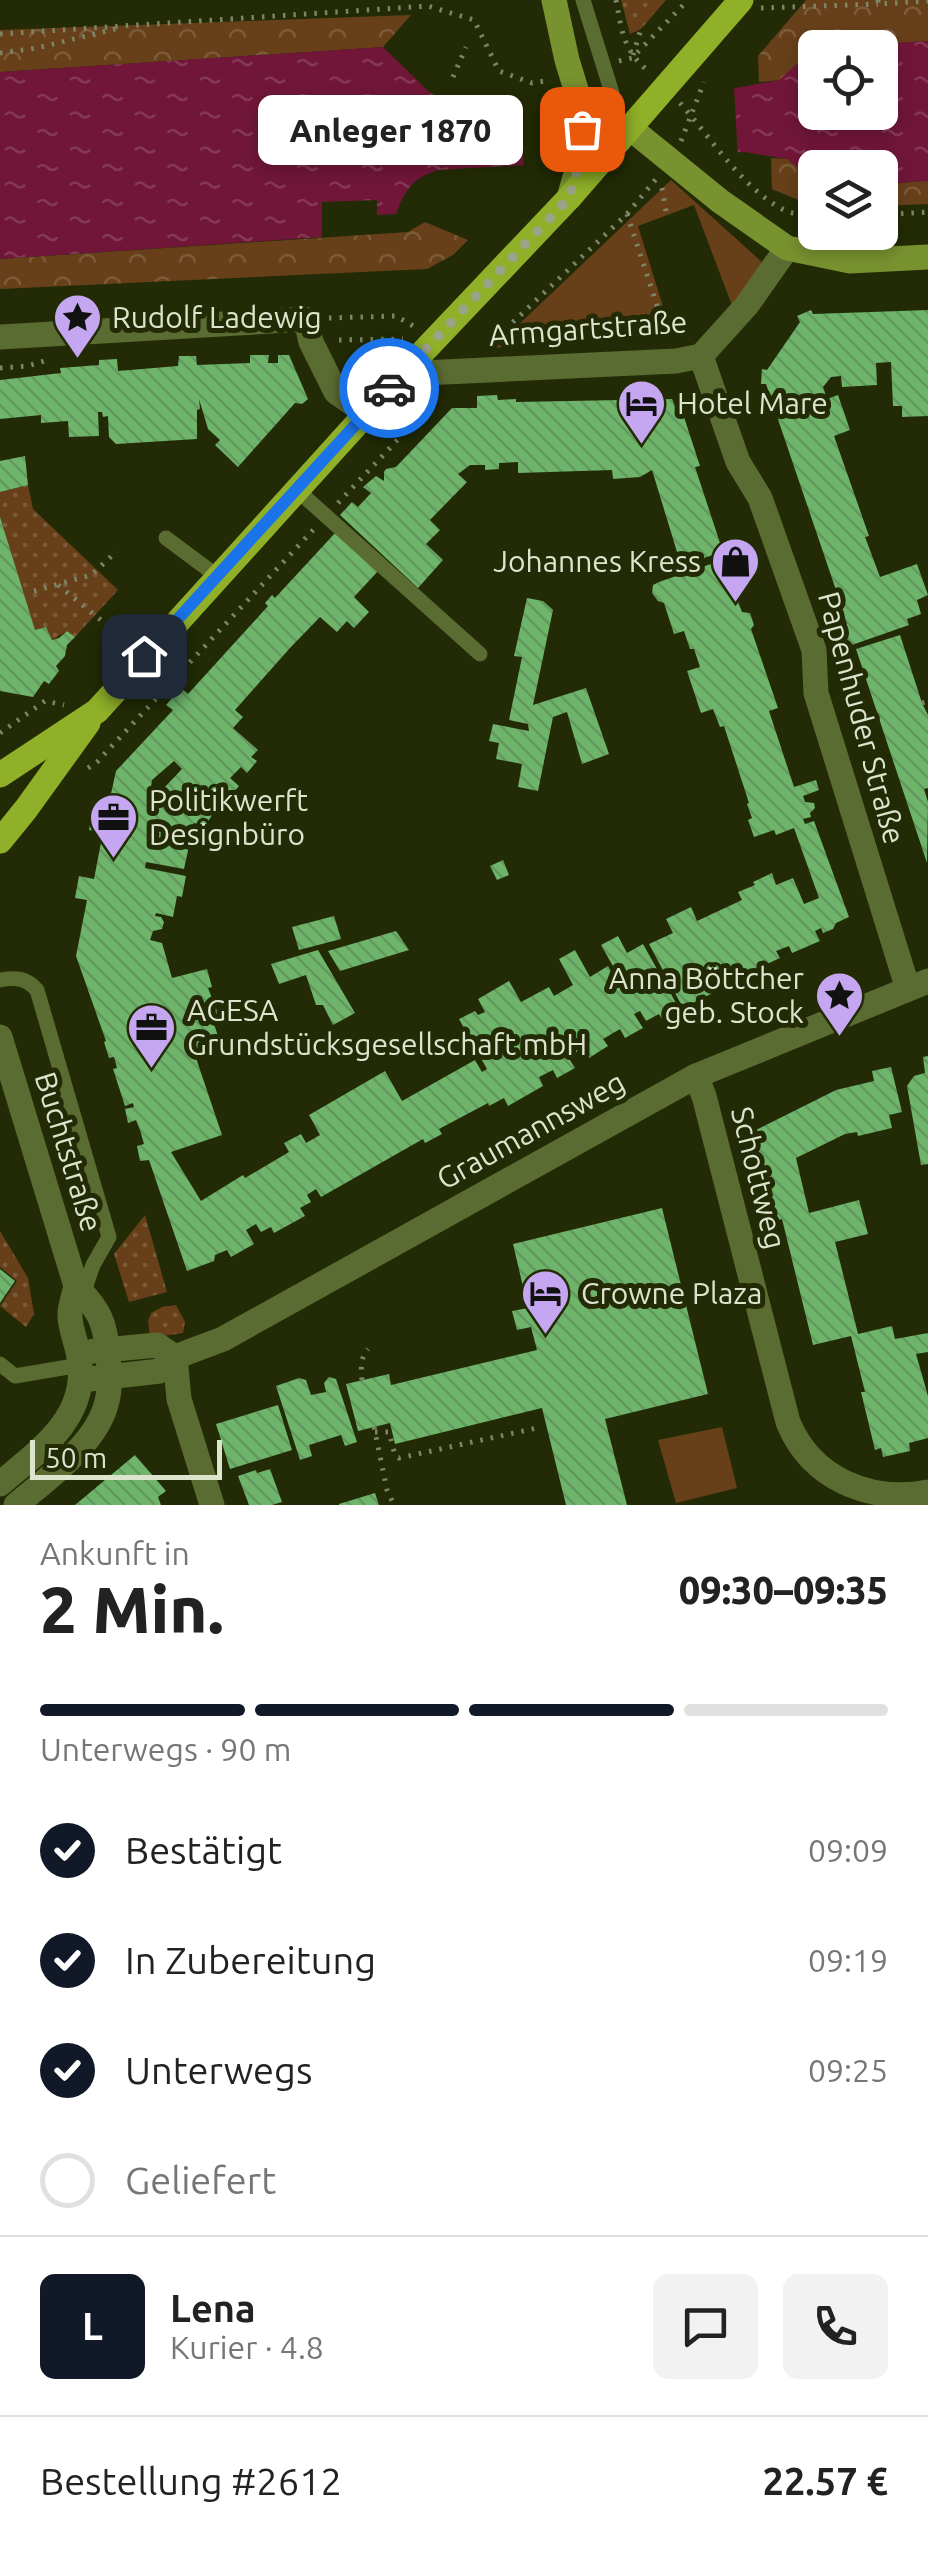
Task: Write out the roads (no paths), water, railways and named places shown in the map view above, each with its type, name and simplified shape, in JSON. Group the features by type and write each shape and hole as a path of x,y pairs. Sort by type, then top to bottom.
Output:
{"main road":[{"path":"0,841 97,711 144,656 569,198 588,166 630,128 737,5"},
{"path":"0,775 97,711"}],"street":[{"path":"554,0 568,87 582,129 588,166"},
{"path":"630,128 787,248 850,261 928,256"},
{"name":"Armgartstraße","path":"402,374 688,358 747,305 787,248"},
{"path":"0,337 306,319 312,342 336,392 366,413"},
{"name":"Papenhuder Straße","path":"688,358 738,462 760,498 814,650 816,693 828,736 918,985"},
{"name":"Graumannsweg","path":"80,1366 109,1378 160,1371 175,1357 223,1340 696,1076 918,985"},
{"name":"Buchtstraße","path":"0,1036 31,1145 80,1290 97,1308 109,1378 107,1403 93,1433 16,1505"},
{"name":"Schottweg","path":"696,1076 788,1422 799,1445 818,1465 859,1488 887,1496 928,1492"},
{"name":"Buchtstraße","path":"80,1290 70,1316 80,1366"},
{"path":"0,1484 60,1429 75,1403 80,1366 107,1349 158,1345 175,1357 179,1399 212,1505"}],"lane":[{"path":"583,0 612,94 588,166"},
{"path":"296,490 480,654"},
{"path":"166,538 216,576"},
{"path":"0,980 21,978 37,990 109,1237 80,1290"},
{"path":"0,1364 16,1376 80,1366"}],"water":[{"path":"928,41 928,181 898,183 898,150 798,150 798,168 787,159 744,152 438,170 411,186 396,214 377,215 377,200 322,202 322,237 0,259 0,72 383,47 428,91 445,102 517,104 736,88 779,80 798,63 798,130 898,130 898,43"}],"place":[{"name":"Anleger 1870","path":"582,129"},
{"name":"Rudolf Ladewig","path":"77,360"},
{"name":"Hotel Mare","path":"642,446"},
{"name":"Johannes Kress","path":"736,604"},
{"name":"Politikwerft Designbüro","path":"114,860"},
{"name":"Anna Böttcher geb. Stock","path":"839,1038"},
{"name":"AGESA Grundstücksgesellschaft mbH","path":"152,1070"},
{"name":"Crowne Plaza","path":"546,1336"}]}
